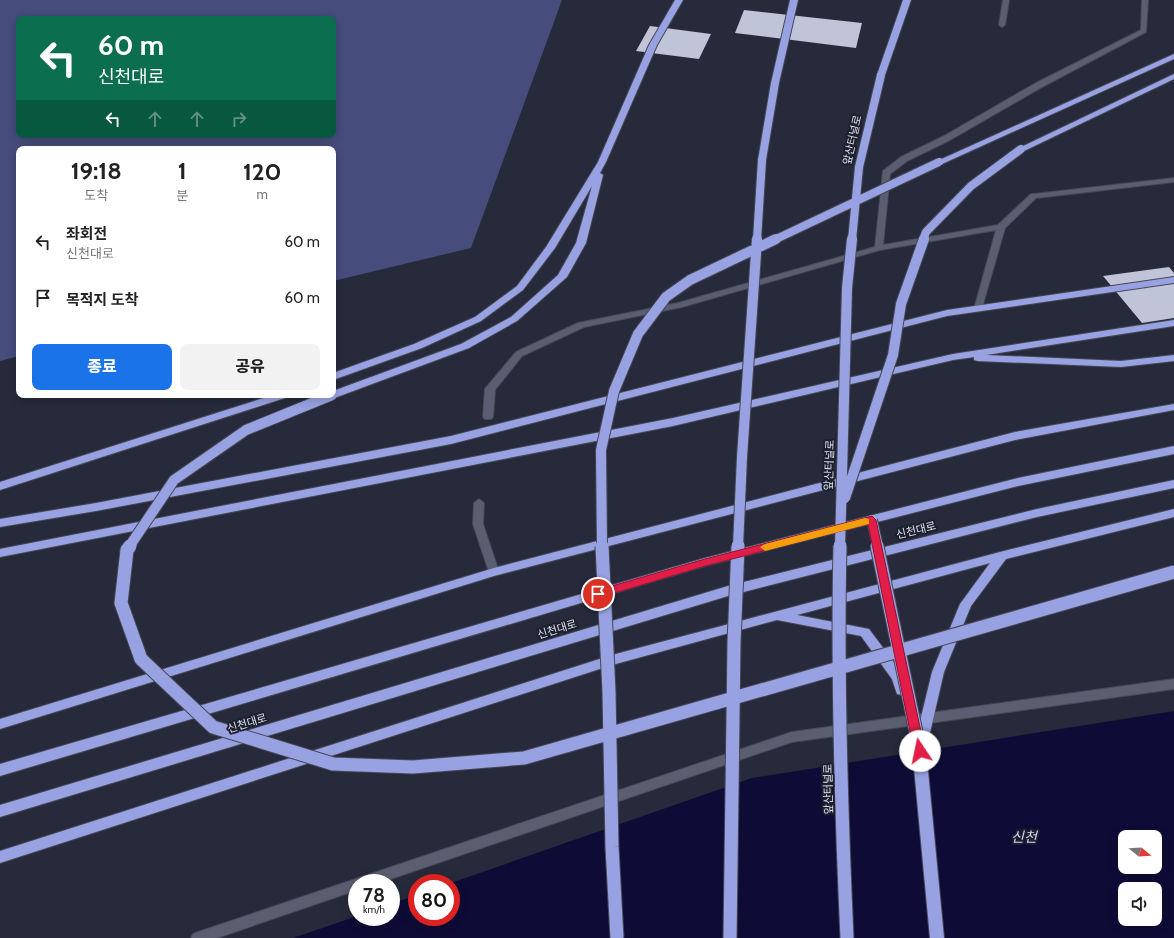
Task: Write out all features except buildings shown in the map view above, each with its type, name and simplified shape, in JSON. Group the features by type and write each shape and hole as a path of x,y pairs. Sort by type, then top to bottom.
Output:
{"highway":[{"path":"336,376 418,346 478,319 520,288 550,248 602,162 653,45 679,0"},
{"path":"730,938 730,819 734,627 742,457 762,160 775,82 794,0"},
{"name":"앞산터널로","path":"847,938 841,813 838,651 847,288 859,167 881,75 907,0"},
{"path":"617,938 612,847 609,692 601,529 601,450 614,391 638,334 666,297 690,280 939,162 1174,56"},
{"path":"841,510 893,355 901,304 926,232 971,186 1021,150 1174,76"},
{"path":"336,394 358,384 465,346 514,319 562,277 581,243 602,162"},
{"path":"0,523 96,507 451,440 947,313 1174,280"},
{"path":"0,553 673,422 953,357 1174,323"},
{"path":"953,357 1121,364 1174,358"},
{"path":"0,486 275,398"},
{"path":"326,398 246,430 174,480 127,550 121,603 141,659 212,727 333,764 413,767 524,758 1174,572"},
{"path":"0,724 494,572 1015,436 1174,407"},
{"name":"신천대로","path":"0,770 697,564 1018,482 1174,450"},
{"name":"신천대로","path":"0,811 728,591 1037,513 1174,484"},
{"path":"0,857 612,660 1000,556 1174,513"},
{"path":"872,520 919,749 937,938"},
{"path":"919,749 928,718 938,672 966,604 1000,556"},
{"path":"777,616 865,632 898,677 919,749"}],"lane":[{"path":"1002,25 1006,0"},
{"path":"879,248 886,173 904,159 947,138 1039,85 1144,30 1145,0"},
{"path":"488,417 490,389 519,354 581,325 679,306 879,248 1000,227 1034,196 1174,180"},
{"path":"978,309 1000,227"},
{"path":"479,503 478,524 494,572"},
{"path":"388,874 792,737 1174,684"},
{"path":"198,938 348,887"}],"shaded area":[{"path":"0,0 562,0 471,248 336,280 336,146 16,146 16,357 0,361"}],"water":[{"name":"신천","path":"1174,711 1174,938 293,938 348,919 348,926 400,926 400,901 408,898 408,926 460,926 460,880 752,778"}],"slow traffic":[{"path":"765,547 865,521"}],"route":[{"path":"598,594 705,562 872,520 920,751"}]}
